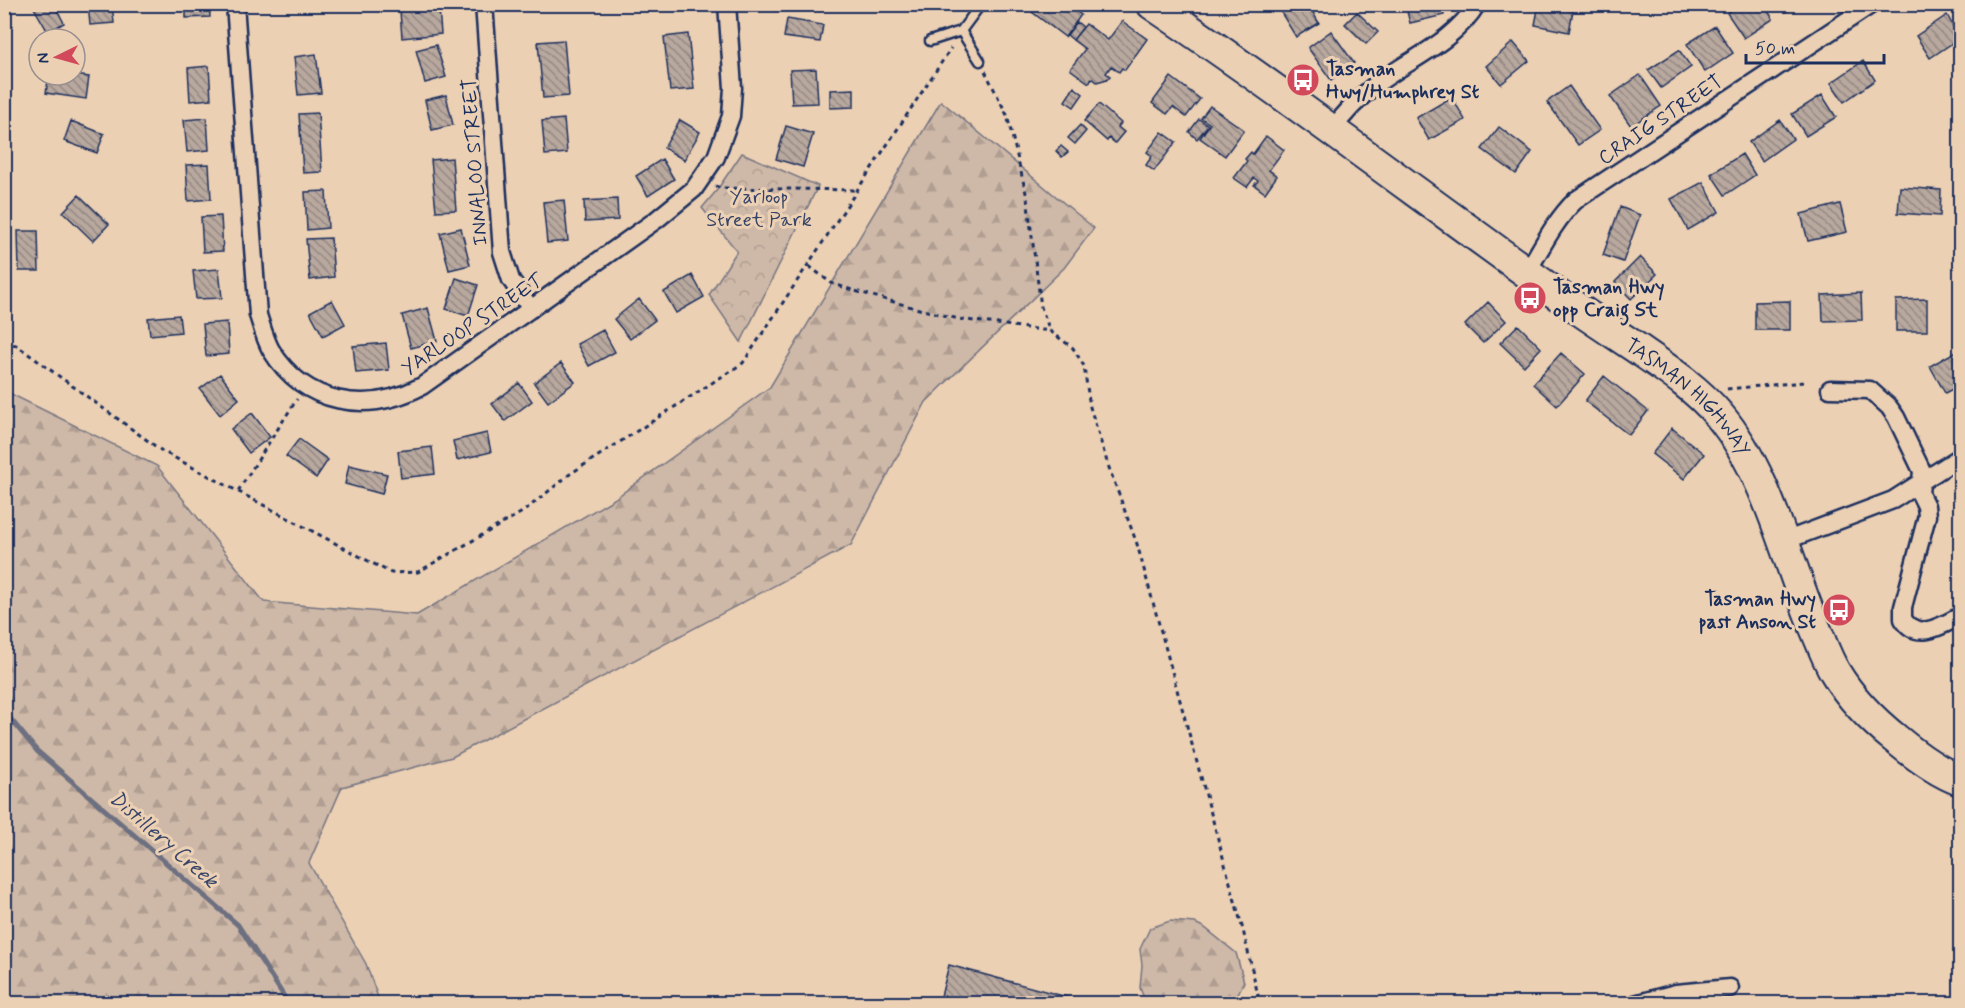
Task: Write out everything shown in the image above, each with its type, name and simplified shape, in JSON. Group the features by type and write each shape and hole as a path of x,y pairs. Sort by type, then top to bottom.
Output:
{"highway":[{"name":"TASMAN HIGHWAY","path":"1152,4 1237,62 1527,272 1675,374 1702,398 1730,430 1744,452 1762,489 1809,614 1834,670 1854,699 1881,728 1911,752 1960,780"}],"street":[{"name":"YARLOOP STREET","path":"235,4 258,315 271,349 293,376 324,396 345,401 370,402 394,399 422,386 672,209 694,189 716,157 731,116 733,88 727,4"},
{"name":"INNALOO STREET","path":"484,4 502,252 512,280 531,309"},
{"path":"1332,130 1374,86 1450,35 1463,23 1477,4"},
{"name":"CRAIG STREET","path":"1527,272 1564,211 1576,200 1872,4"},
{"path":"1830,389 1870,390 1882,399 1896,417 1922,471 1920,494 1926,506 1926,524 1903,607 1903,619 1912,629 1924,631 1960,616"},
{"path":"1782,542 1893,500 1960,457"},
{"path":"1635,1004 1676,993 1730,988"}],"lane":[{"path":"930,41 961,30 981,4"},
{"path":"961,30 980,61"}],"path":[{"path":"4,343 16,345 162,451 391,573 418,572 524,511 570,474 743,363 961,30"},
{"path":"980,61 1007,115 1027,197 1041,307 1050,331"},
{"path":"713,185 721,189 858,190"},
{"path":"809,265 831,283 855,291 958,319 1050,331 1073,348 1084,366 1090,407 1137,544 1243,930 1260,1004"},
{"path":"1725,389 1804,382"},
{"path":"238,491 306,385"}],"green space":[{"path":"941,101 1094,228 1064,268 926,402 851,545 452,757 342,787 309,863 366,964 380,1003 5,1003 5,391 157,466 264,602 417,615 614,499 770,387"},
{"name":"Yarloop Street Park","path":"742,153 818,186 741,342 709,295 737,251 702,208"},
{"path":"1170,921 1195,923 1205,928 1236,953 1244,982 1233,1003 1146,1003 1140,988 1142,965 1140,949 1150,928"}],"building":[{"path":"35,4 54,4 64,23 57,27 45,27 33,6"},
{"path":"88,4 112,4 114,23 90,25"},
{"path":"128,4 165,4 165,5 128,9"},
{"path":"186,4 209,4 210,17 186,18"},
{"path":"774,4 806,4 807,9 775,11"},
{"path":"1038,4 1056,4 1065,11 1069,6 1081,15 1065,37 1032,12"},
{"path":"1056,4 1070,4 1065,11"},
{"path":"1280,4 1308,4 1319,23 1296,37 1277,6"},
{"path":"1405,4 1442,4 1444,15 1410,23"},
{"path":"1539,4 1573,10 1569,32 1535,25"},
{"path":"1740,4 1764,4 1773,19 1744,38 1727,13"},
{"path":"1781,4 1796,4 1786,12"},
{"path":"439,8 441,34 402,38 400,11"},
{"path":"1357,12 1378,32 1366,44 1345,24"},
{"path":"1947,15 1960,38 1930,58 1916,36"},
{"path":"787,19 823,25 820,42 784,37"},
{"path":"1122,21 1147,39 1125,70 1122,68 1119,72 1111,66 1106,73 1110,76 1107,79 1097,82 1092,78 1089,83 1070,69 1085,49 1073,40 1086,24 1108,40"},
{"path":"1077,22 1083,27 1073,40 1067,35"},
{"path":"1715,26 1733,53 1705,72 1687,44"},
{"path":"1331,31 1354,63 1331,80 1308,48"},
{"path":"688,34 694,89 670,91 664,37"},
{"path":"564,40 569,96 543,98 538,42"},
{"path":"1513,42 1529,61 1501,84 1486,66"},
{"path":"436,45 446,77 425,83 416,50"},
{"path":"1679,50 1691,67 1661,88 1648,70"},
{"path":"316,54 321,93 298,95 294,57"},
{"path":"1863,61 1875,80 1844,102 1831,83"},
{"path":"209,66 211,99 190,101 188,68"},
{"path":"816,69 818,103 792,104 790,70"},
{"path":"1640,75 1661,106 1631,126 1610,96"},
{"path":"87,77 89,77 86,99 46,93 47,87 87,87"},
{"path":"1171,77 1200,99 1186,117 1173,107 1167,114 1152,103"},
{"path":"1569,86 1600,130 1578,145 1547,102"},
{"path":"1074,87 1083,94 1074,107 1065,101"},
{"path":"854,89 854,107 830,108 830,90"},
{"path":"446,95 453,125 432,130 425,100"},
{"path":"1822,95 1836,117 1806,136 1792,114"},
{"path":"1452,97 1465,120 1429,140 1416,118"},
{"path":"1099,104 1121,123 1118,127 1124,132 1115,143 1109,138 1107,141 1084,121"},
{"path":"1210,106 1244,130 1225,156 1200,138 1210,124 1201,118"},
{"path":"318,113 322,172 303,173 299,114"},
{"path":"207,118 209,150 187,152 184,120"},
{"path":"564,119 567,153 545,155 542,121"},
{"path":"1199,119 1208,125 1197,139 1189,132"},
{"path":"680,120 700,132 684,160 664,148"},
{"path":"1780,120 1793,139 1762,161 1749,142"},
{"path":"71,121 104,134 97,153 64,141"},
{"path":"1080,125 1086,131 1075,144 1068,138"},
{"path":"786,126 813,134 803,167 776,159"},
{"path":"1499,127 1532,152 1516,174 1482,149"},
{"path":"1162,132 1176,142 1154,171 1146,165 1152,156 1147,152"},
{"path":"1266,136 1284,150 1269,170 1277,176 1265,193 1254,185 1258,181 1254,178 1247,187 1234,178 1247,161 1245,159 1251,152 1253,154"},
{"path":"1061,146 1068,152 1062,157 1056,151"},
{"path":"1742,154 1755,175 1725,195 1711,174"},
{"path":"452,158 456,210 436,211 431,160"},
{"path":"662,159 674,179 648,196 636,176"},
{"path":"209,164 211,199 188,201 186,165"},
{"path":"1703,182 1719,212 1688,230 1671,199"},
{"path":"1900,187 1941,190 1940,216 1898,213"},
{"path":"326,191 328,228 307,230 305,192"},
{"path":"79,195 109,224 93,241 63,212"},
{"path":"617,199 618,220 585,222 584,201"},
{"path":"564,200 568,241 547,243 543,202"},
{"path":"1840,204 1847,232 1808,241 1801,214"},
{"path":"1620,207 1640,215 1623,262 1603,255"},
{"path":"221,216 223,251 203,252 201,217"},
{"path":"461,228 470,265 449,270 440,233"},
{"path":"18,231 38,231 39,271 19,271"},
{"path":"331,238 334,277 310,280 306,239"},
{"path":"1640,257 1657,274 1631,299 1615,282"},
{"path":"219,269 222,298 196,299 193,271"},
{"path":"692,275 704,297 676,313 664,292"},
{"path":"456,278 478,285 468,316 446,309"},
{"path":"1861,293 1862,320 1823,321 1822,295"},
{"path":"639,299 655,320 630,339 614,319"},
{"path":"1927,299 1927,331 1896,331 1896,300"},
{"path":"332,300 345,324 323,336 310,312"},
{"path":"1790,301 1790,330 1755,330 1755,302"},
{"path":"1488,302 1506,321 1483,343 1465,325"},
{"path":"428,308 437,341 411,348 402,315"},
{"path":"179,315 181,332 150,335 148,318"},
{"path":"227,322 229,354 206,356 203,324"},
{"path":"1518,325 1541,348 1524,366 1500,343"},
{"path":"603,330 615,352 589,366 577,344"},
{"path":"386,343 389,370 356,373 353,346"},
{"path":"1960,349 1960,385 1945,393 1930,366"},
{"path":"1561,353 1585,374 1557,406 1533,384"},
{"path":"561,363 575,382 548,402 534,383"},
{"path":"220,374 239,399 220,415 200,389"},
{"path":"1604,376 1648,411 1629,435 1585,401"},
{"path":"519,383 532,401 505,421 492,404"},
{"path":"252,413 270,437 249,453 231,429"},
{"path":"1672,428 1704,454 1684,479 1652,454"},
{"path":"487,433 491,452 457,460 453,441"},
{"path":"299,439 328,460 316,478 286,456"},
{"path":"432,447 435,474 401,478 398,451"},
{"path":"349,465 387,474 382,494 345,484"},
{"path":"949,965 1078,1000 1077,1004 939,1004"}],"waterway":[{"name":"Distillery Creek","path":"4,711 37,751 238,925 289,1004"}],"place":[{"name":"Tasman Hwy/Humphrey St","path":"1303,80"},
{"name":"Tasman Hwy opp Craig St","path":"1530,298"},
{"name":"Tasman Hwy past Anson St","path":"1839,610"}]}
